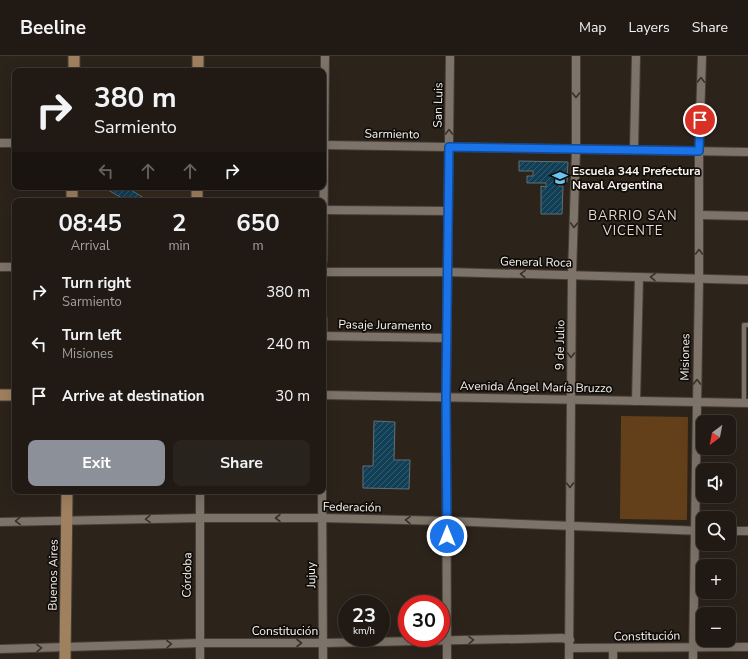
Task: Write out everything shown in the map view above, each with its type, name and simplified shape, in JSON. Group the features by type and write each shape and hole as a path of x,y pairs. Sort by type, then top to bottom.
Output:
{"street":[{"path":"74,56 74,68"},
{"path":"198,56 198,68"},
{"path":"325,56 325,68"},
{"name":"San Luis","path":"447,595 446,398 450,56"},
{"name":"9 de Julio","path":"570,659 572,275 576,150 576,56"},
{"path":"634,149 636,56"},
{"name":"Misiones","path":"693,659 699,279 699,151 702,56"},
{"path":"0,143 12,143"},
{"name":"Sarmiento","path":"326,145 748,152"},
{"path":"326,210 448,211"},
{"path":"699,215 748,216"},
{"path":"0,268 12,267"},
{"name":"General Roca","path":"326,272 447,272 748,280"},
{"path":"636,401 639,277"},
{"name":"Pasaje Juramento","path":"326,337 447,338"},
{"path":"0,395 12,395"},
{"name":"Avenida Ángel María Bruzzo","path":"326,396 746,403"},
{"path":"0,401 12,401"},
{"name":"Buenos Aires","path":"65,653 67,494"},
{"name":"Córdoba","path":"200,494 200,659"},
{"name":"Jujuy","path":"322,494 323,659"},
{"name":"Federación","path":"0,522 201,518 322,518 447,521 694,531"},
{"path":"736,531 748,531"},
{"name":"Constitución","path":"450,640 562,638 570,644 614,648 748,647"},
{"name":"Constitución","path":"0,649 65,653 200,643 398,641"},
{"name":"San Luis","path":"447,647 447,659"},
{"path":"613,659 614,648"}],"lane":[{"path":"746,403 744,325 748,325"}],"shaded area":[{"path":"77,190 192,190 191,198 77,198"},
{"path":"621,416 688,417 687,520 620,519"}],"building":[{"path":"519,161 568,162 567,182 559,182 559,186 563,186 562,214 541,214 541,186 546,187 546,183 527,183 527,176 533,176 533,171 519,171"},
{"path":"108,190 131,190 144,198 122,198"},
{"path":"374,421 395,422 394,460 410,460 409,489 363,488 363,466 373,466"}],"place":[{"name":"Escuela 344 Prefectura Naval Argentina","path":"560,178"}],"district":[{"name":"BARRIO SAN VICENTE","path":"633,222"}],"route":[{"path":"447,536 446,398 449,147 699,151 700,120"}]}
